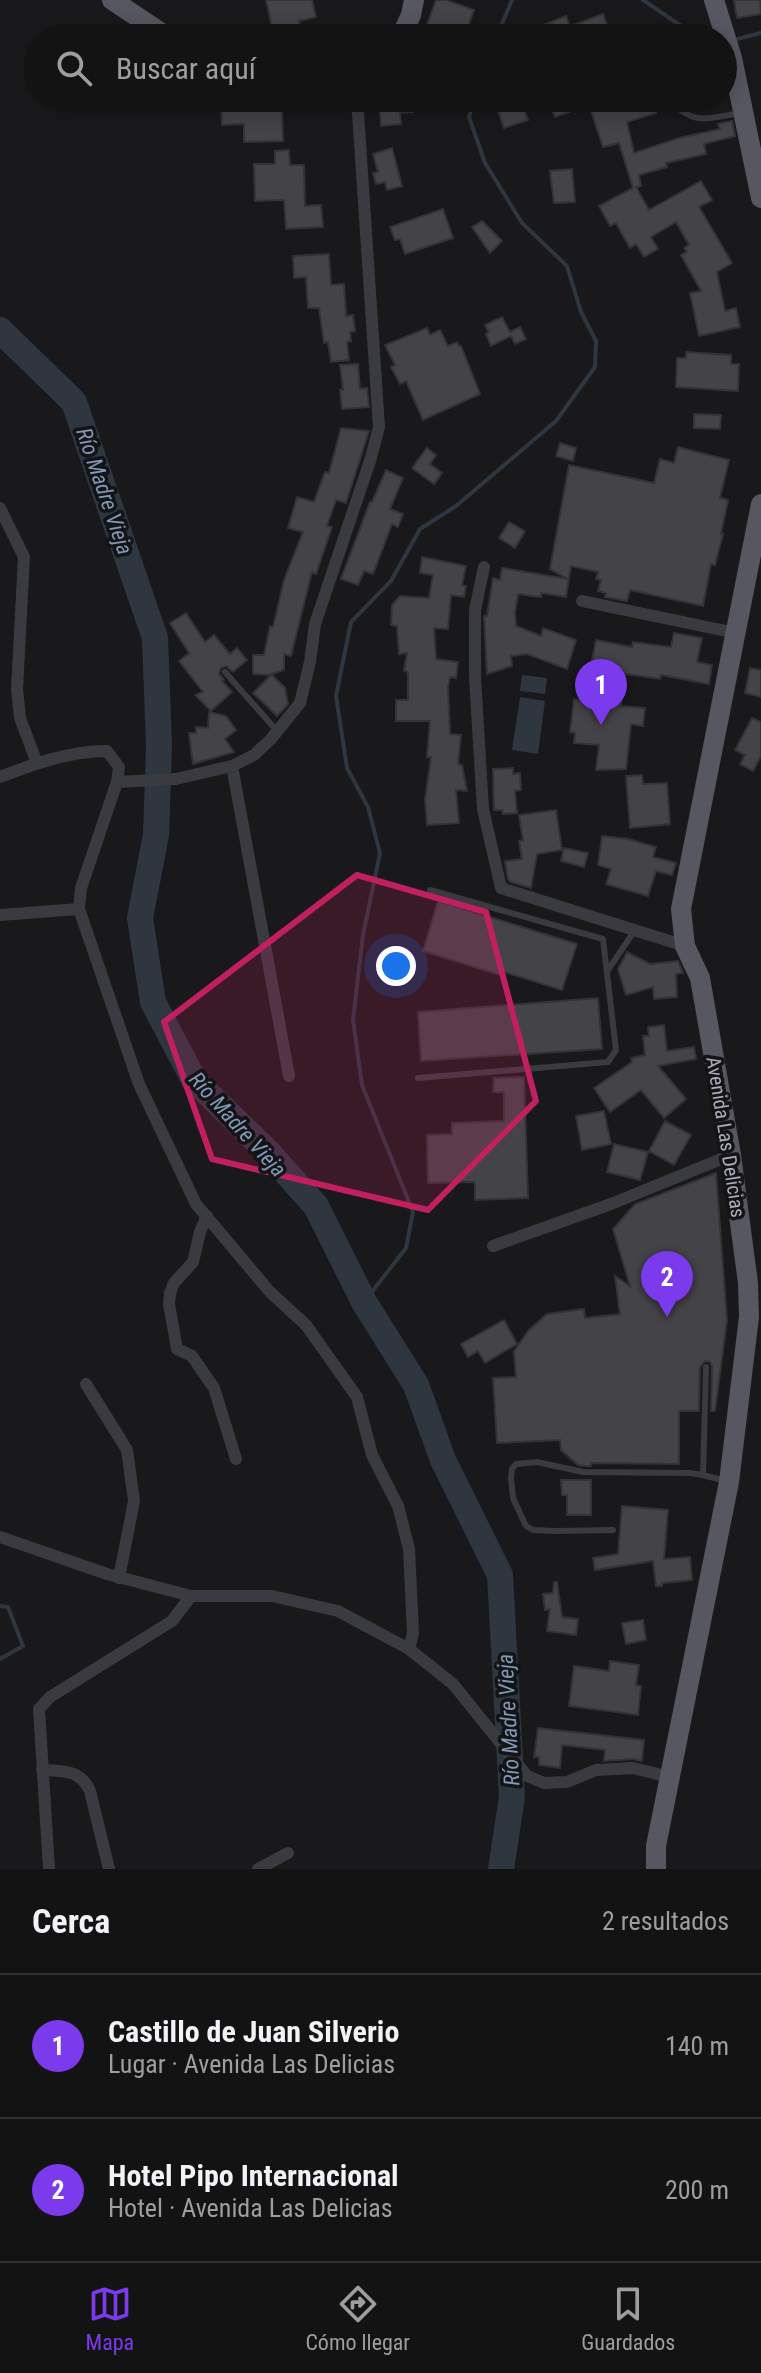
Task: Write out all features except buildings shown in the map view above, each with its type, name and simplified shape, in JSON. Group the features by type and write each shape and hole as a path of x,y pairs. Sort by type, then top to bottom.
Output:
{"main road":[{"path":"112,0 148,24"},
{"path":"407,24 414,0"},
{"path":"714,0 721,24"},
{"path":"737,83 761,198"},
{"name":"Avenida Las Delicias","path":"656,1869 656,1846 729,1482 749,1317 748,1283 731,1155 700,978 685,946 681,909 736,633 757,553 761,504"}],"street":[{"path":"117,782 168,779 232,766 254,755 300,703 315,624 379,427 358,112"},
{"path":"0,508 24,557 17,689 20,718 37,763"},
{"path":"484,567 475,610 475,677 483,809 501,888 685,946"},
{"path":"582,601 736,633"},
{"path":"0,777 37,763 86,751 107,751 119,767 117,782 81,888 79,909 139,1084 196,1204 270,1292 306,1325 357,1397 372,1455 398,1506 409,1549 413,1633 409,1649"},
{"path":"232,766 289,1076"},
{"path":"0,915 79,909"},
{"path":"493,1246 611,1204 731,1155"},
{"path":"207,1216 193,1262 174,1283 169,1304 177,1349 192,1356 214,1388 236,1459"},
{"path":"86,1384 127,1450 134,1501 119,1578"},
{"path":"0,1537 119,1578 191,1596 272,1596 338,1611 409,1649 453,1684 527,1776 544,1783 567,1782 596,1770 633,1768 670,1777"},
{"path":"49,1869 39,1709 50,1697 172,1621 191,1596"},
{"path":"42,1770 67,1771 85,1781 109,1869"},
{"path":"258,1869 288,1853"}],"lane":[{"path":"681,112 697,119 743,112"},
{"path":"225,672 277,731"},
{"path":"418,1078 608,1062 616,1050 603,939 430,890"},
{"path":"607,971 635,930"},
{"path":"703,1475 706,1367"},
{"path":"613,1530 533,1530 526,1526 513,1498 512,1469 516,1464 537,1462 583,1472 690,1473 729,1482"}],"highlighted area":[{"path":"357,875 486,912 536,1101 428,1210 212,1159 164,1022"}],"shaded area":[{"path":"522,675 547,678 545,694 520,691"},
{"path":"520,697 545,701 538,754 512,750"}],"waterway":[{"path":"502,24 512,0"},
{"path":"643,0 678,24"},
{"path":"737,39 761,33"},
{"path":"364,1302 406,1248 413,1212 362,1085 353,1020 363,935 380,853 368,807 347,768 336,696 351,622 391,581 420,529 456,506 556,421 595,367 596,341 581,312 567,266 522,223 485,163 469,117 471,112"},
{"name":"Río Madre Vieja","path":"0,330 74,402 155,638 159,746 156,835 140,918 153,1002 194,1080 267,1151 316,1206 364,1302 416,1385 443,1460 500,1575 512,1797 501,1869"},
{"path":"0,1606 8,1607 23,1646 0,1659"}],"place":[{"name":"Castillo de Juan Silverio","path":"601,725"},
{"name":"Hotel Pipo Internacional","path":"667,1317"}]}
